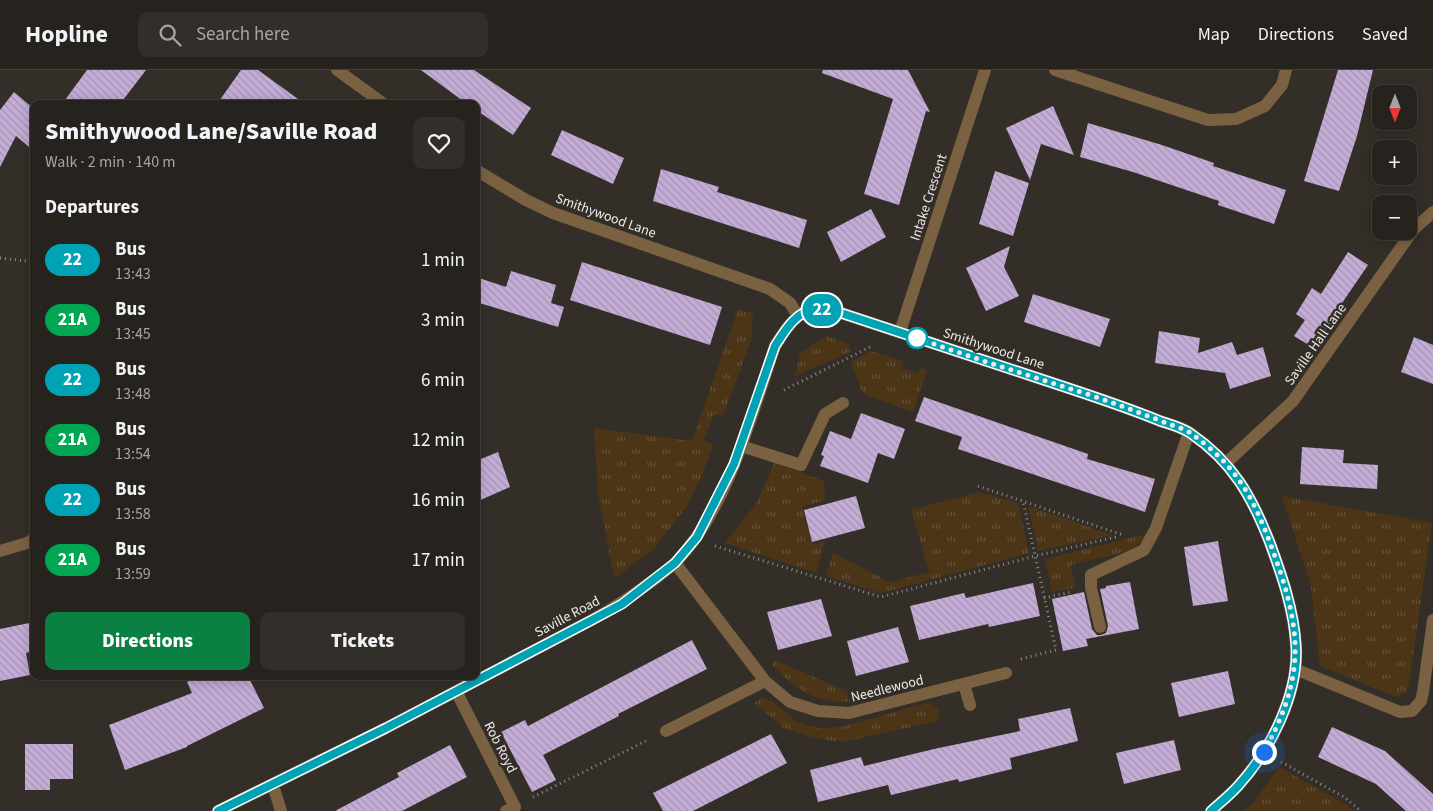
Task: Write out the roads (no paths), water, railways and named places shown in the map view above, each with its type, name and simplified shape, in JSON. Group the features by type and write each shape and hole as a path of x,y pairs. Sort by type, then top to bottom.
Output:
{"street":[{"path":"337,70 378,100"},
{"name":"Intake Crescent","path":"900,332 985,70"},
{"path":"1055,70 1208,120 1236,119 1265,106 1282,85 1286,70"},
{"name":"Smithywood Lane","path":"480,172 526,200 554,213 770,289 790,304 798,316 813,309 835,311 1114,403 1189,432 1226,463 1243,485 1259,514 1286,590 1293,619 1296,648 1295,669 1289,696 1279,724 1264,752 1238,786 1211,811"},
{"name":"Saville Hall Lane","path":"1226,463 1293,401 1414,228 1433,212"},
{"name":"Saville Road","path":"480,678 622,604 675,563 697,537 734,464 775,346 784,330 798,316"},
{"path":"740,446 802,465 825,414 843,403"},
{"path":"1100,628 1091,588 1091,574 1144,550 1156,528 1189,432"},
{"path":"0,551 30,541"},
{"name":"Needlewood","path":"675,563 765,681 790,702 818,711 849,713 1006,673"},
{"path":"1295,669 1400,712 1412,711 1421,701 1433,620"},
{"name":"Saville Road","path":"218,811 273,785 477,680"},
{"path":"666,731 765,681"},
{"path":"964,684 970,705"},
{"name":"Rob Royd","path":"456,691 510,809"},
{"path":"273,785 281,811"}]}
